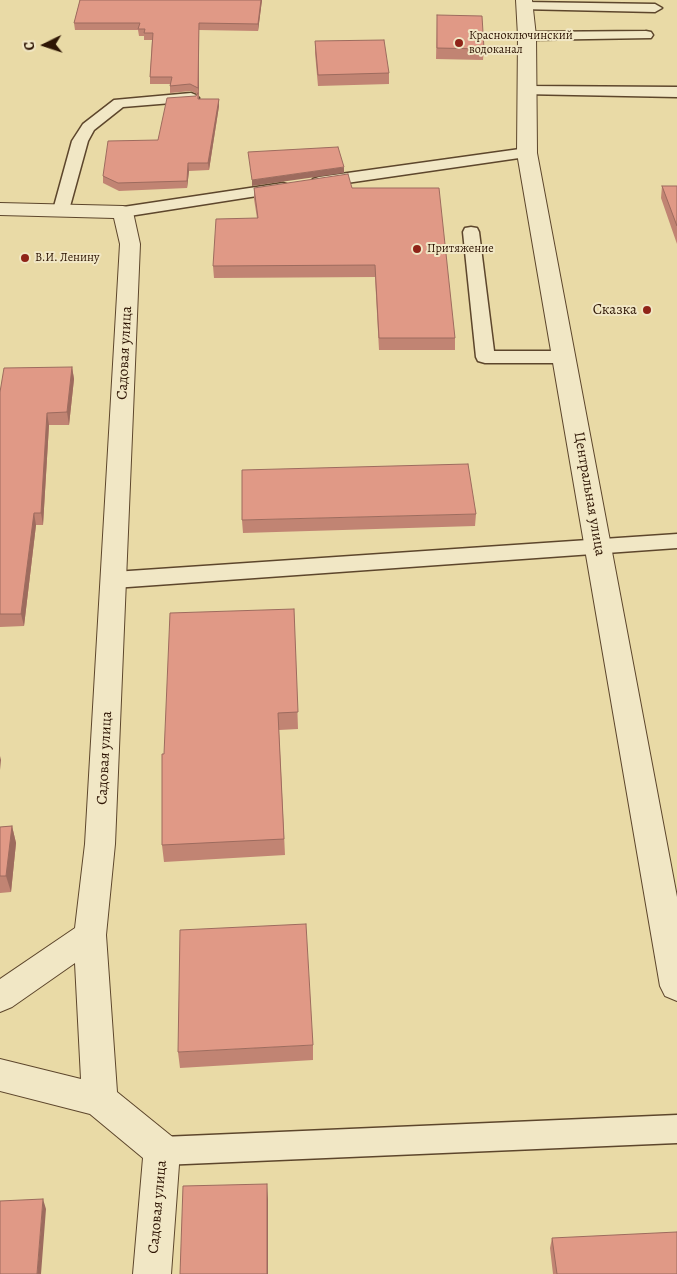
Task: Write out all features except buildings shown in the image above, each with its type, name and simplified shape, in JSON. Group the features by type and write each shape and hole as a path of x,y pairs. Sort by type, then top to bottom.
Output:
{"street":[{"name":"Центральная улица","path":"524,3 527,36 527,153 677,986"},
{"path":"0,209 123,212"},
{"name":"Садовая улица","path":"123,212 130,244 100,844 90,935 100,1100 162,1151 152,1274"},
{"path":"0,997 90,935"},
{"path":"0,1075 100,1100"}],"lane":[{"path":"524,3 655,8"},
{"path":"527,36 646,35"},
{"path":"527,92 677,92"},
{"path":"62,210 80,141 88,127 119,103 191,98"},
{"path":"123,212 527,153"},
{"path":"471,232 485,357 565,357"},
{"path":"114,580 677,541"},
{"path":"162,1151 677,1129"}],"place":[{"name":"Красноключинский водоканал","path":"459,43"},
{"name":"Притяжение","path":"417,249"},
{"name":"В.И. Ленину","path":"25,258"},
{"name":"Сказка","path":"647,310"}]}
